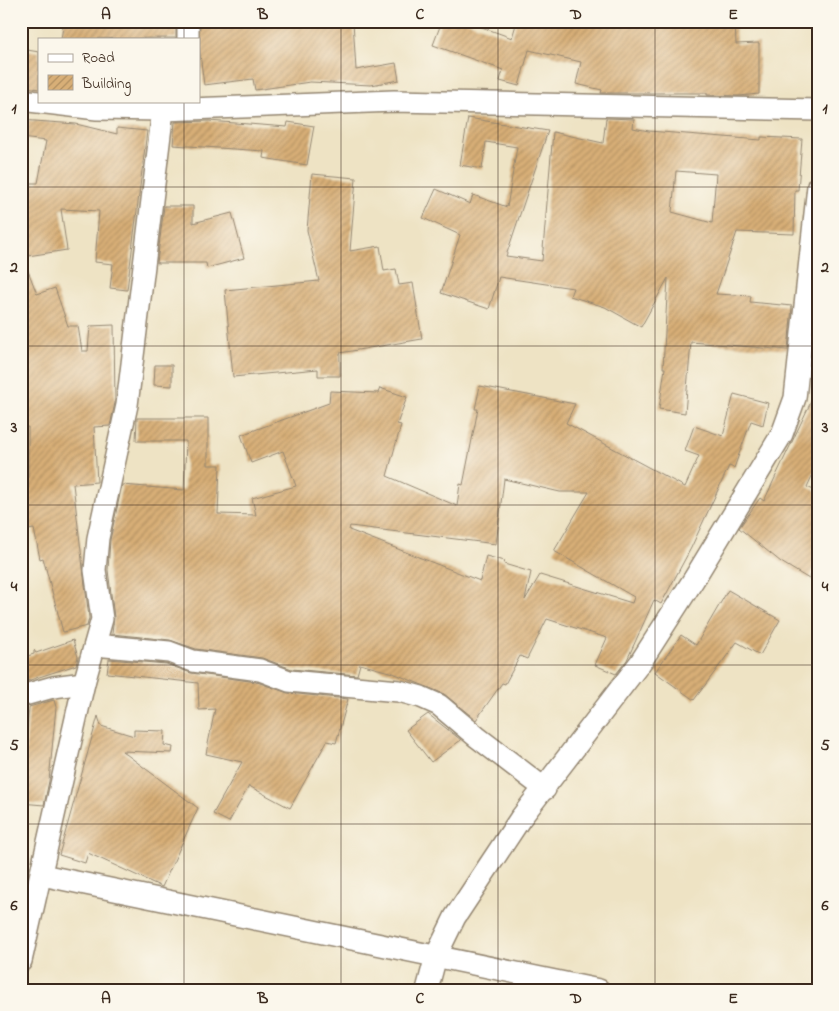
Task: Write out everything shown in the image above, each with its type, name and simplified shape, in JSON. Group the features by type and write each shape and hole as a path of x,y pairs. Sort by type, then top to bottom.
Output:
{"street":[{"path":"188,21 188,38"},
{"path":"21,100 97,109 163,110 187,105 394,101 818,110"},
{"path":"21,961 84,683 102,620 95,570 98,538 127,405 163,110"},
{"path":"427,990 436,956 455,917 520,819 640,664 782,434 795,398 818,186"},
{"path":"95,645 168,652 193,661 260,670 289,681 399,691 421,696 439,705 477,737 545,788"},
{"path":"21,696 53,687 84,683"},
{"path":"42,874 599,990"}],"building":[{"path":"64,21 176,21 176,38 61,38"},
{"path":"200,21 353,21 356,70 396,63 399,80 371,85 310,82 255,90 253,79 204,85 199,38"},
{"path":"442,21 465,21 512,38 517,21 735,21 736,44 759,43 759,94 739,96 707,95 707,93 601,93 602,90 576,84 581,62 529,50 519,86 500,81 503,70 433,45"},
{"path":"21,49 38,52 38,89 21,86"},
{"path":"468,118 548,131 506,256 542,261 553,132 603,143 606,118 634,119 633,128 649,131 761,140 761,137 802,139 798,190 795,190 794,234 737,232 716,294 751,296 750,302 792,306 788,350 691,342 685,413 659,409 665,368 663,368 668,278 641,327 605,307 570,296 573,288 499,277 489,309 441,293 460,235 423,218 436,189 470,204 473,195 507,207 517,147 486,142 482,169 460,165","holes":["676,171 716,174 712,223 672,212"]},
{"path":"21,120 76,124 117,134 117,128 147,131 127,290 110,288 113,264 95,262 99,211 61,209 67,250 21,257 21,183 38,183 46,141 21,138"},
{"path":"209,121 287,127 288,122 314,126 307,165 263,158 264,151 173,145 175,122"},
{"path":"312,174 356,178 350,251 380,246 384,271 396,269 399,285 413,283 422,339 340,353 340,376 318,376 318,369 233,377 225,290 319,281 307,230"},
{"path":"164,206 193,206 193,223 232,213 244,258 207,268 206,263 157,263"},
{"path":"21,258 23,258 37,294 55,288 68,326 78,326 82,351 88,351 90,326 114,325 115,403 110,426 94,427 97,482 73,484 89,618 87,626 63,632 43,558 40,559 34,529 28,530 23,494 28,494 28,427 21,428"},
{"path":"818,309 818,353 813,352"},
{"path":"155,365 172,365 172,386 154,385"},
{"path":"480,386 575,404 566,423 685,487 699,456 685,451 694,426 723,436 734,394 768,403 763,425 751,421 734,468 729,466 691,548 661,604 654,600 627,660 616,674 595,665 607,638 547,619 527,659 520,656 505,684 502,683 476,720 444,694 393,673 360,664 357,675 292,669 262,658 196,649 170,640 112,634 114,617 108,570 110,540 122,485 184,490 186,441 136,441 137,418 208,418 208,465 220,465 218,514 256,515 252,498 296,486 283,451 251,463 241,435 329,403 330,391 378,393 380,388 407,397 397,424 401,425 387,476 457,506 460,484 463,485 478,409 475,409","holes":["504,479 560,492 589,492 554,551 634,597 632,603 540,575 525,600 531,572 504,564 505,561 486,556 480,581 349,530 350,526 496,544"]},
{"path":"818,387 818,463 807,487 818,492 818,563 809,579 781,562 739,528 760,498 764,501"},
{"path":"728,590 780,620 760,655 737,642 694,700 655,672 681,635 696,645"},
{"path":"73,640 78,657 76,665 21,683 21,658 34,654 34,650 36,653"},
{"path":"109,659 166,664 191,673 257,682 288,693 348,699 336,743 327,741 290,808 249,786 229,822 213,814 242,762 206,754 215,709 199,710 198,683 107,673"},
{"path":"54,700 56,707 49,781 44,805 21,803 29,707"},
{"path":"428,714 461,740 431,762 406,730"},
{"path":"98,716 101,726 134,736 134,730 165,731 164,745 173,747 172,753 122,751 198,808 162,887 88,853 85,863 59,855"}]}
